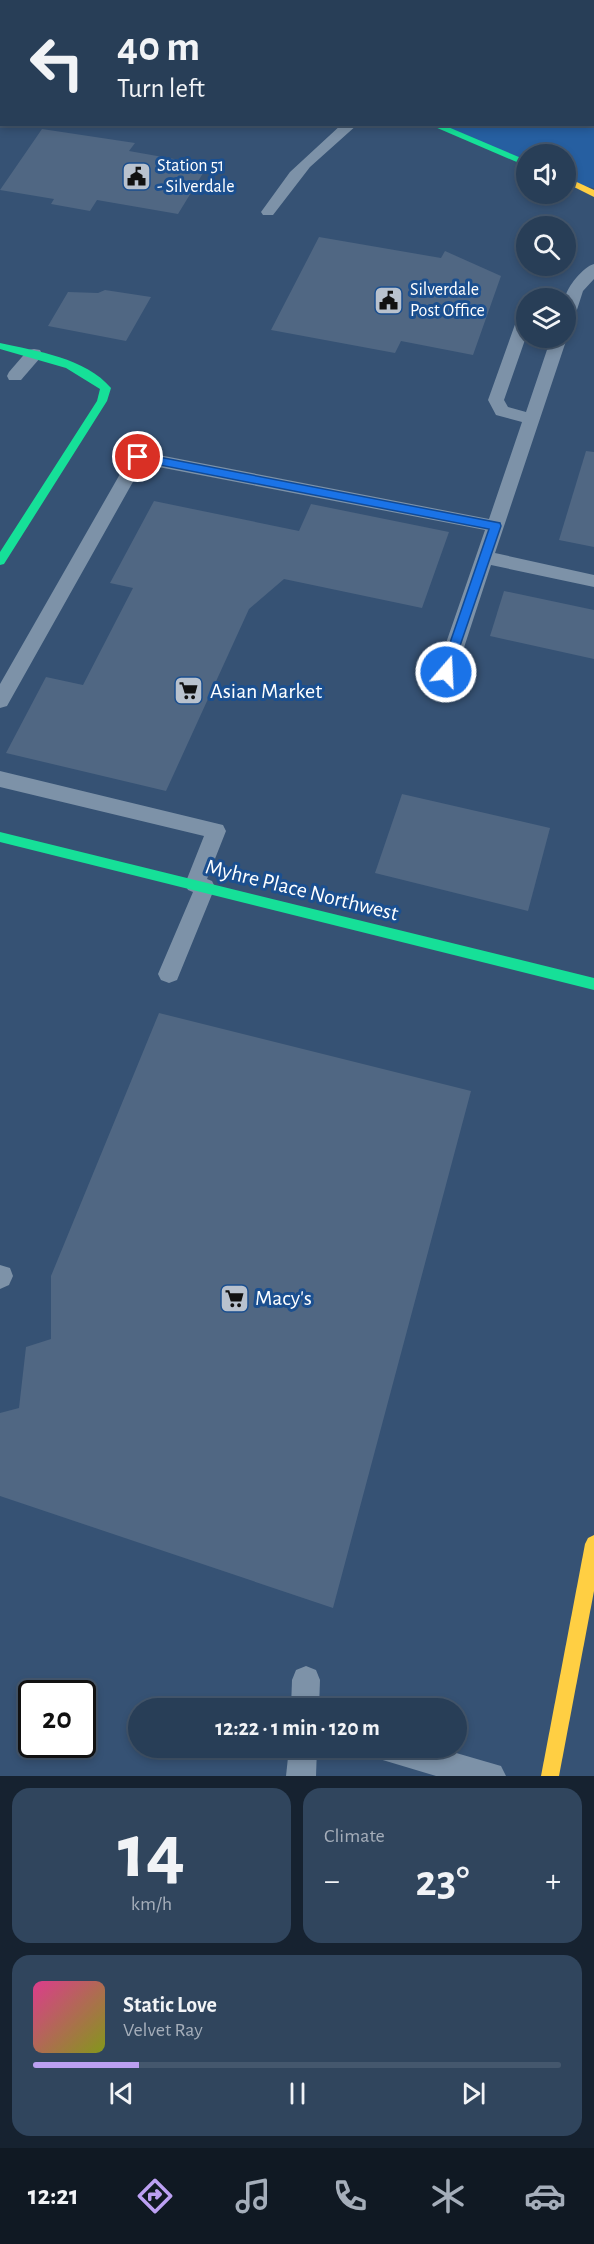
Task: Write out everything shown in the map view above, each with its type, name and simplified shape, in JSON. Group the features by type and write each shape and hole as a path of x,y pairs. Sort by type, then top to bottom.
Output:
{"street":[{"path":"437,126 516,160"},
{"path":"576,184 590,190"},
{"path":"0,346 33,354 85,372 99,380 106,388 102,401 0,561"},
{"name":"Myhre Place Northwest","path":"0,837 594,984"},
{"path":"550,1776 594,1544"}],"lane":[{"path":"268,212 279,193 313,156 349,126"},
{"path":"576,290 594,269"},
{"path":"516,344 496,400 502,411 531,419"},
{"path":"446,672 556,348"},
{"path":"15,376 33,354"},
{"path":"0,701 138,457 495,526"},
{"path":"485,557 594,580"},
{"path":"0,779 216,831 200,886 169,974"},
{"path":"305,1698 306,1680"},
{"path":"301,1776 302,1758"},
{"path":"424,1758 491,1776"}],"shaded area":[{"path":"434,126 594,126 594,188 576,184 576,144 516,144 516,159"}],"building":[{"name":"Station 51 - Silverdale","path":"42,129 135,143 129,151 208,165 178,214 97,200 90,211 51,204 54,199 0,190"},
{"name":"Silverdale Post Office","path":"319,237 441,258 445,251 501,276 473,355 401,341 395,353 271,330"},
{"path":"105,290 151,297 126,341 48,326 68,292 98,293"},
{"path":"586,451 594,452 594,547 559,540"},
{"path":"154,501 299,531 311,504 449,532 422,608 284,579 249,609 166,791 6,753 46,677 83,685 133,588 110,583"},
{"path":"504,591 594,610 594,659 490,636"},
{"path":"402,794 550,828 528,911 375,873"},
{"name":"Macy's","path":"159,1013 471,1091 333,1608 0,1496 0,1413 19,1408 26,1347 51,1339 51,1276"}],"traffic: fast":[{"path":"437,126 516,159"},
{"path":"0,346 42,356 69,366 95,379 106,388 102,401 0,561"},
{"path":"0,837 594,984"}],"traffic: slow":[{"path":"576,185 594,194"},
{"path":"550,1776 594,1544"}],"place":[{"name":"Station 51 - Silverdale","path":"136,176"},
{"name":"Silverdale Post Office","path":"389,300"},
{"name":"Asian Market","path":"189,691"},
{"name":"Macy's","path":"234,1298"}],"route":[{"path":"138,457 495,526 446,672"}]}
